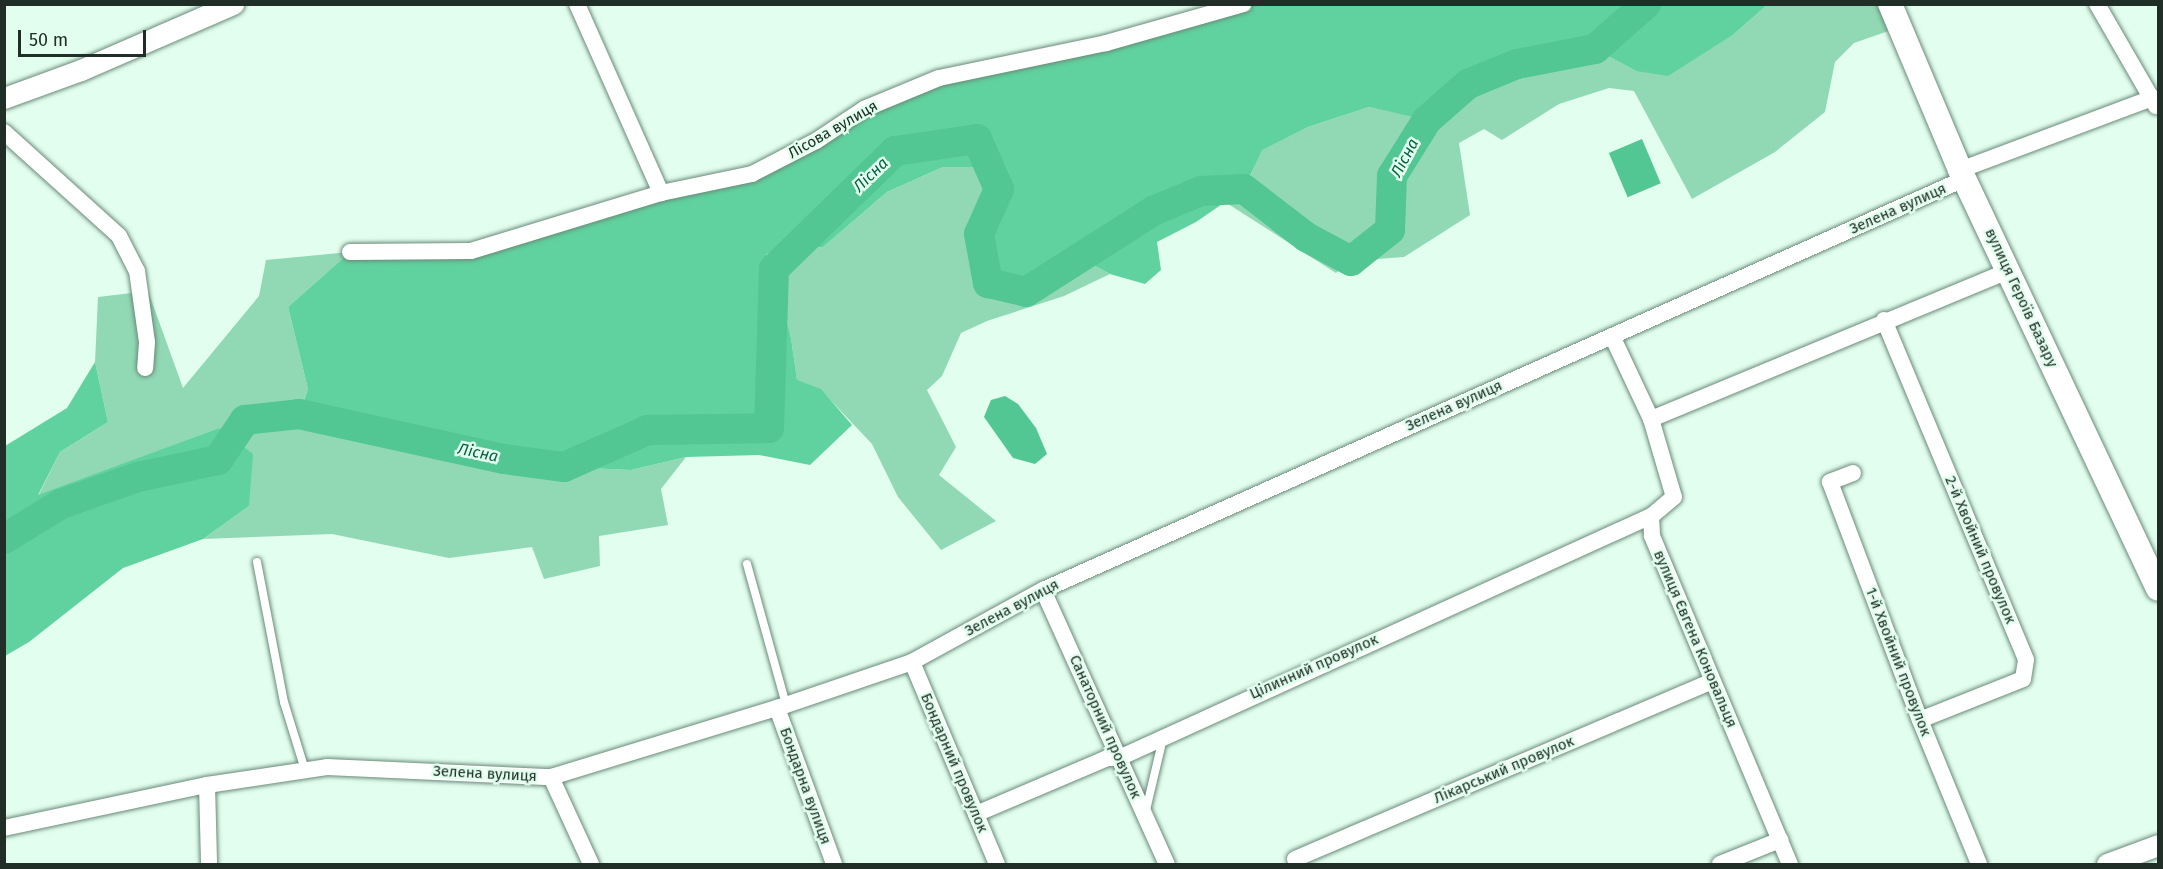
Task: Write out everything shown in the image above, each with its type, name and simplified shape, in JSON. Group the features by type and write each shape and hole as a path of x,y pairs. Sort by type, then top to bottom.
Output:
{"main road":[{"name":"вулиця Героїв Базару","path":"1890,4 1962,175 2158,589"}],"street":[{"path":"4,98 81,70 233,4"},
{"path":"577,4 661,193"},
{"name":"Лісова вулиця","path":"350,252 471,251 661,193 752,174 816,141 864,109 939,78 1106,43 1244,4"},
{"path":"2097,4 2157,104"},
{"name":"Зелена вулиця","path":"4,828 207,785 327,767 551,777 781,706 912,662 1043,590 1612,336 1962,175 2157,104"},
{"path":"4,132 119,236 137,271 147,342 145,368"},
{"path":"1651,419 1884,320 2008,271"},
{"name":"2-й Хвойний провулок","path":"1884,320 2026,660 2023,679 1920,720"},
{"path":"1612,336 1651,419 1674,497 1651,516"},
{"name":"1-й Хвойний провулок","path":"1853,473 1830,482 1920,720 1979,864"},
{"name":"вулиця Євгена Коновальця","path":"1651,516 1652,536 1790,864"},
{"name":"Цілинний провулок","path":"976,814 1107,758 1119,758 1651,516"},
{"name":"Санаторний провулок","path":"1043,590 1167,864"},
{"name":"Бондарний провулок","path":"912,662 997,864"},
{"name":"Лікарський провулок","path":"1295,859 1712,681"},
{"name":"Бондарна вулиця","path":"781,706 834,864"},
{"path":"551,777 591,864"},
{"path":"207,785 209,864"},
{"path":"1720,864 1780,840"},
{"path":"2107,864 2158,845"}],"lane":[{"path":"257,562 284,702 304,770"},
{"path":"747,564 781,706"},
{"path":"1145,815 1163,737"}],"shaded area":[{"path":"1244,5 1767,5 1734,34 1668,76 1636,71 1595,49 1517,64 1468,84 1427,120 1369,107 1308,127 1262,150 1244,189 1196,222 1157,242 1161,270 1145,284 1110,274 1080,258 1026,292 988,283 979,234 999,189 990,167 943,167 887,192 823,247 766,254 774,269 791,338 797,380 821,389 852,425 810,465 759,455 686,457 631,470 564,467 504,459 299,414 308,389 288,307 350,252 471,251 752,174 939,78"},
{"path":"1767,5 1890,5 1900,27 1854,43 1835,62 1825,112 1775,152 1692,199 1634,91 1609,88 1559,104 1502,140 1484,129 1459,143 1470,215 1404,257 1351,261 1336,273 1225,202 1245,189 1261,150 1308,127 1369,107 1427,119 1468,84 1517,64 1595,49 1636,71 1734,34"},
{"path":"1642,139 1661,183 1628,197 1609,153"},
{"path":"943,167 990,167 999,189 979,234 1026,292 1080,258 1110,274 1064,296 987,321 961,333 942,376 927,390 956,447 939,475 996,521 941,550 898,497 872,444 821,390 797,381 791,338 774,269 766,254 823,247 887,192"},
{"path":"350,252 288,307 308,389 299,413 504,459 564,467 631,470 686,457 661,489 668,525 599,536 600,566 544,579 532,547 449,558 332,534 203,539 249,506 219,428 38,496 60,452 108,422 95,362 98,297 148,291 183,388 259,296 266,260"},
{"path":"95,362 108,422 60,452 38,495 219,428 253,454 249,506 203,539 123,568 29,642 5,656 5,446 67,408"},
{"path":"1005,396 1018,404 1036,428 1047,454 1035,464 1013,458 984,417 991,400"}],"waterway":[{"name":"Лісна","path":"4,539 61,504 138,477 218,460 245,420 299,414 504,459 564,467 648,430 769,428 774,269 895,151 977,139 999,189 979,234 988,283 1026,292 1153,211 1201,191 1244,189 1306,237 1351,261 1390,230 1392,176 1427,120 1468,84 1517,64 1595,49 1646,4"}]}
